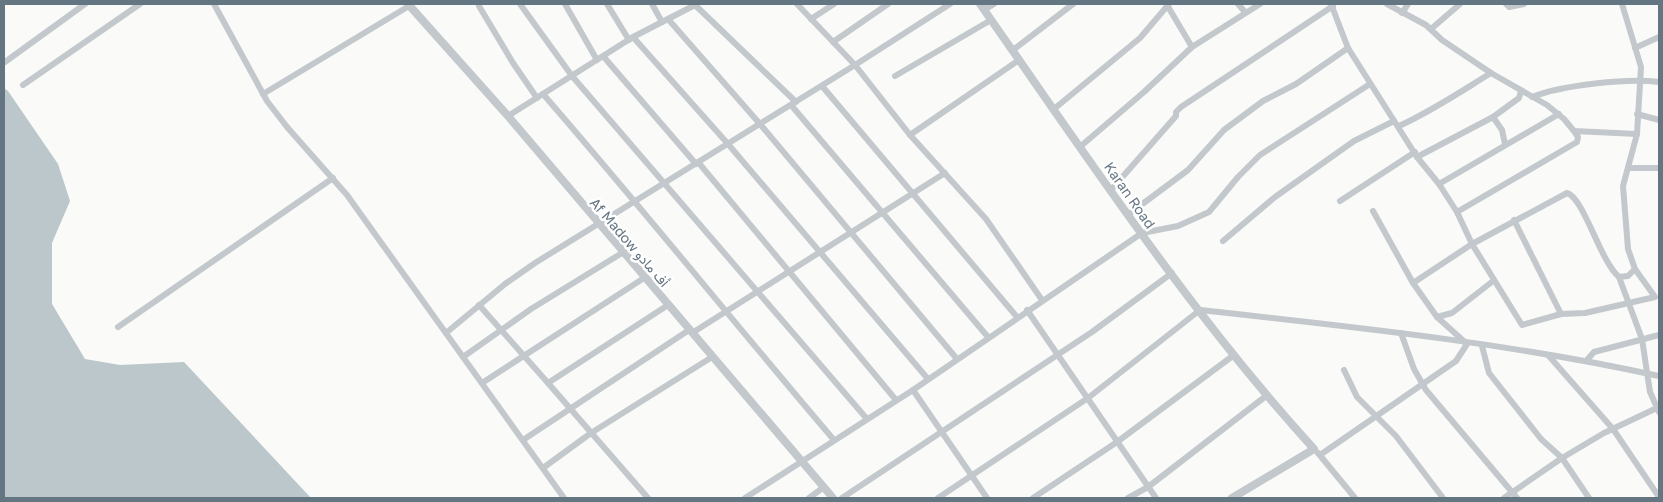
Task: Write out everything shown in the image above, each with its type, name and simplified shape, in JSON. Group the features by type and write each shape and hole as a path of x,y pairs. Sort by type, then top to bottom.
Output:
{"street":[{"path":"5,62 85,4"},
{"path":"23,85 140,4"},
{"path":"214,4 263,94 287,127 333,178 387,248 564,498"},
{"path":"520,4 572,76 867,419"},
{"path":"565,4 600,58 697,163 896,400"},
{"path":"607,4 631,39 728,144 928,379"},
{"path":"652,4 760,124 957,359"},
{"path":"508,116 631,39 695,4 794,104 988,337"},
{"path":"797,4 855,66 910,135 986,220 1042,300"},
{"path":"812,20 834,4"},
{"path":"833,42 888,4"},
{"path":"446,333 479,305 535,263 855,66 950,4"},
{"path":"982,7 994,4"},
{"path":"1013,50 1073,4"},
{"path":"1054,109 1140,38 1168,4 1192,47"},
{"path":"1238,4 1245,12"},
{"path":"1080,146 1144,92 1192,47 1260,4"},
{"path":"1387,4 1431,29 1442,40 1490,72 1559,114 1578,137 1577,142 1457,212"},
{"path":"1402,13 1408,4"},
{"path":"1431,29 1460,4"},
{"path":"1506,4 1509,7 1524,4"},
{"path":"1111,190 1176,116 1176,112 1181,107 1332,5 1348,48 1416,155 1439,184 1457,212 1472,244 1522,326 1561,314 1585,313 1657,297 1635,269 1628,249 1623,186 1637,134 1641,67 1622,4"},
{"path":"263,94 409,5"},
{"name":"Af Madow أف مادو","path":"409,5 508,116 622,253 833,498"},
{"path":"479,6 512,63 636,201 724,312 834,440"},
{"name":"Karan Road","path":"982,7 1172,273 1266,396 1314,448"},
{"path":"894,76 991,20"},
{"path":"1635,48 1659,37"},
{"path":"1129,214 1188,170 1224,130 1255,106 1296,84 1348,48"},
{"path":"910,135 1019,60"},
{"path":"1223,240 1275,198 1354,141 1396,123 1429,112 1438,103 1452,98 1490,72"},
{"path":"1532,96 1560,88 1640,80 1659,82"},
{"path":"745,498 913,390 1027,310 1142,233 1178,226 1209,212 1238,177 1260,155 1370,84"},
{"path":"822,86 1017,317"},
{"path":"1340,201 1416,155 1493,117 1519,98 1521,91"},
{"path":"1439,184 1559,114"},
{"path":"1637,114 1659,120"},
{"path":"1493,117 1502,130 1505,144"},
{"path":"1574,130 1637,134"},
{"path":"1628,168 1659,168"},
{"path":"523,440 569,408 789,272 944,173"},
{"path":"118,328 333,178"},
{"path":"1413,283 1472,244 1562,194 1571,194 1594,232 1600,252 1612,271 1619,277 1642,340 1650,392 1658,409 1612,429 1562,458 1504,498"},
{"path":"1373,211 1413,283 1437,317 1467,344"},
{"path":"1514,220 1561,314"},
{"path":"464,357 531,309 622,253"},
{"path":"1619,277 1628,276 1635,269"},
{"path":"842,498 1092,332 1172,273"},
{"path":"482,383 644,278"},
{"path":"1437,317 1452,313 1493,280"},
{"path":"479,305 648,498"},
{"path":"548,383 668,305"},
{"path":"1027,310 1156,498"},
{"path":"938,498 1088,398 1200,310 1401,333 1587,360 1659,376"},
{"path":"1401,333 1422,383 1517,498"},
{"path":"1587,360 1594,352 1659,335"},
{"path":"1320,456 1456,361 1467,344"},
{"path":"1482,346 1489,373 1541,439 1562,458 1589,498"},
{"path":"1033,498 1117,442 1234,355"},
{"path":"1548,355 1612,429 1659,497"},
{"path":"543,468 591,434 712,356"},
{"path":"1344,370 1357,397 1396,436 1443,498"},
{"path":"913,390 987,498"},
{"path":"1128,498 1148,486 1266,396"},
{"path":"1232,498 1314,448 1355,498"},
{"path":"809,498 824,486"}],"shaded area":[{"path":"4,88 8,91 58,164 70,201 52,243 52,304 85,359 120,365 184,362 311,498 4,498"}]}
